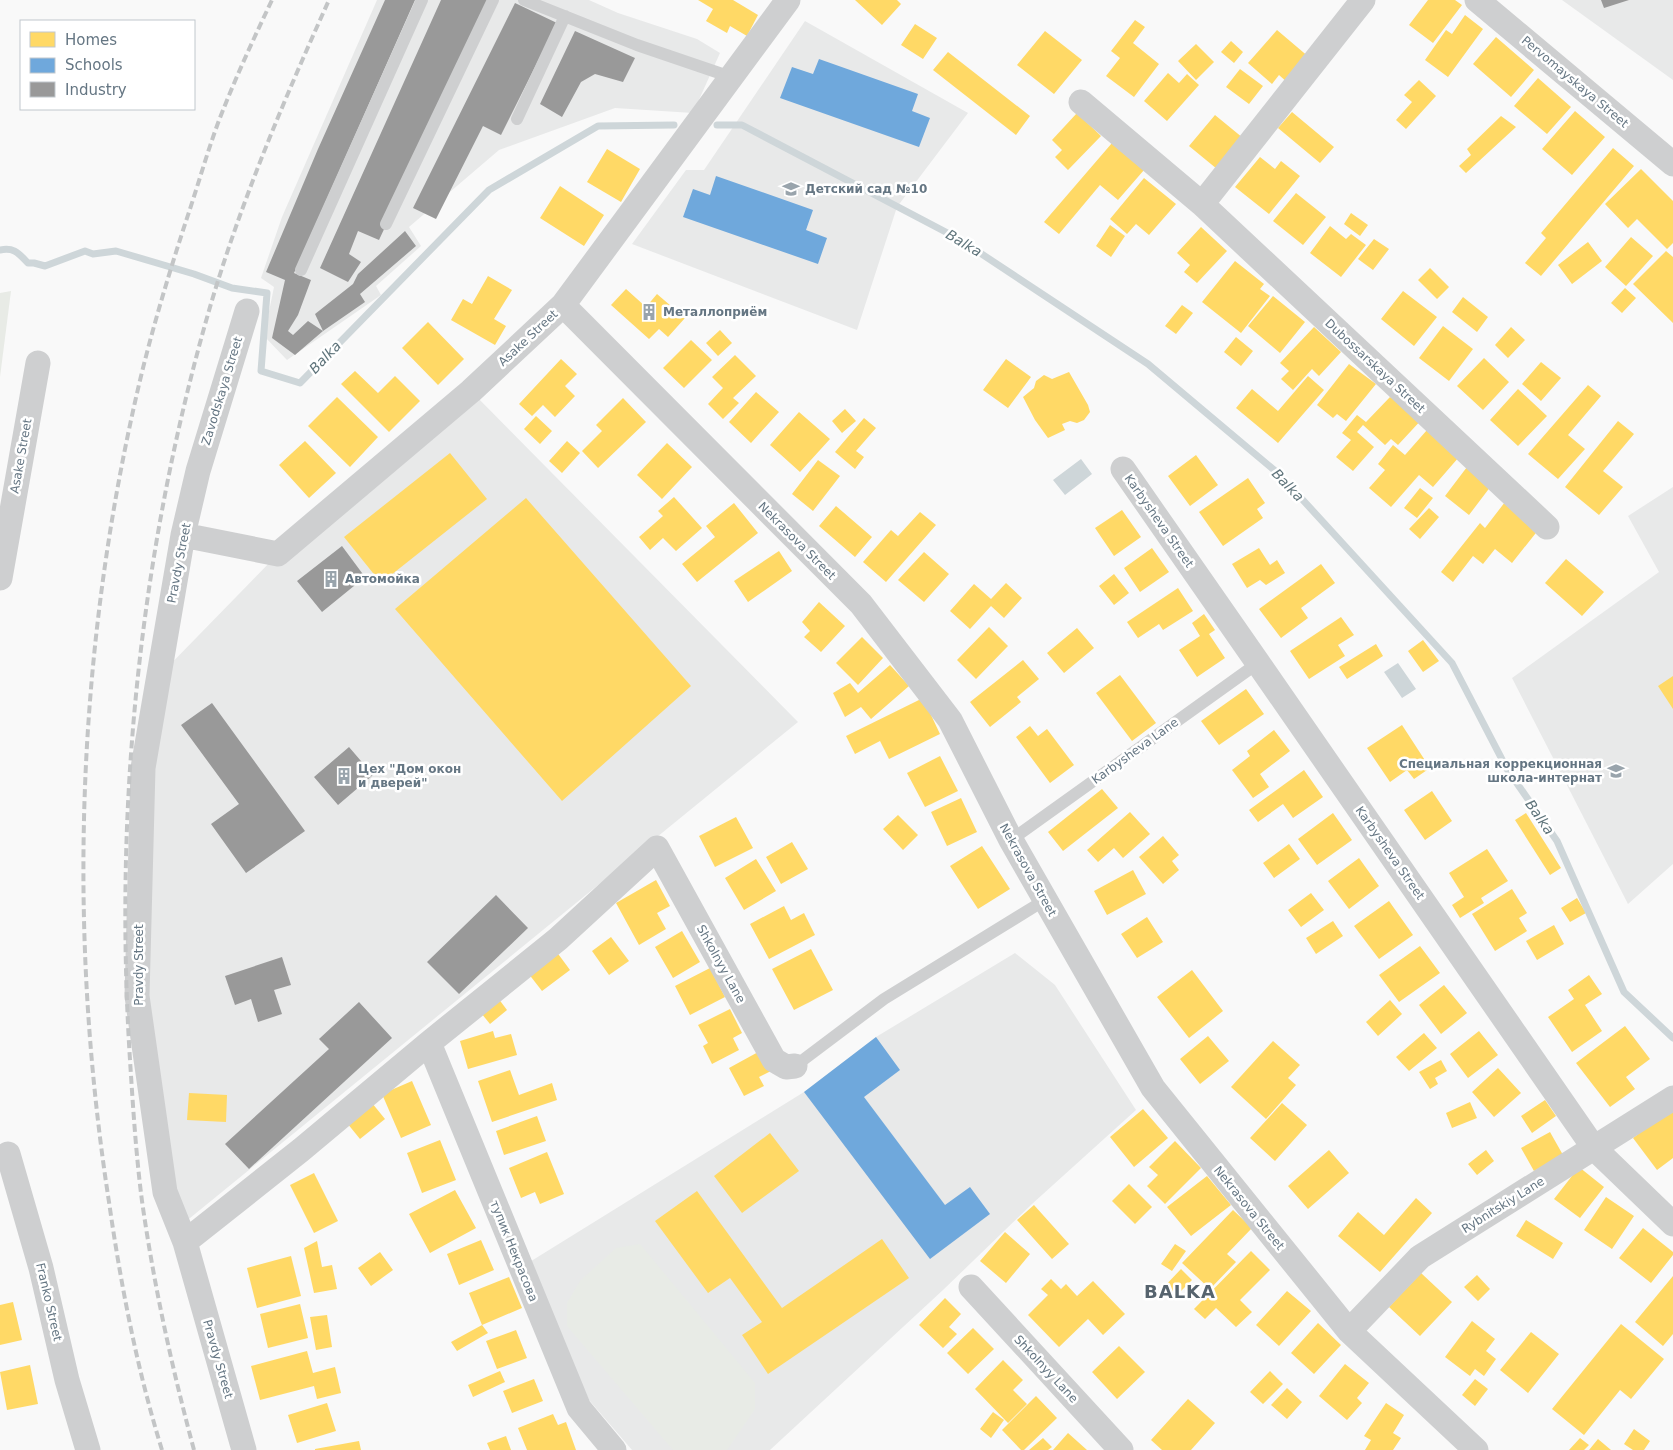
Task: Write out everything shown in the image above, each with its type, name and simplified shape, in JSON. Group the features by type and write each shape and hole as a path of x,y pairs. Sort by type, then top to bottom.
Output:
{"street":[{"name":"Asake Street","path":"183,535 278,554 471,390 563,305 788,0"},
{"path":"1202,204 1363,0"},
{"name":"Pervomayskaya Street","path":"1477,0 1673,164"},
{"name":"Dubossarskaya Street","path":"1081,102 1202,204 1548,527"},
{"name":"Nekrasova Street","path":"563,305 861,604 950,720 1011,840 1153,1088 1349,1331 1476,1450"},
{"name":"Zavodskaya Street","path":"198,471 247,311"},
{"name":"Asake Street","path":"0,578 38,363"},
{"name":"Karbysheva Street","path":"1123,469 1594,1148 1673,1224"},
{"name":"Pravdy Street","path":"198,471 183,535 143,768 137,996 165,1192 185,1242 244,1450"},
{"name":"Shkolnyy Lane","path":"429,1043 558,939 657,848 774,1060 786,1067 795,1066"},
{"path":"185,1242 301,1150 429,1043"},
{"name":"тупик Некрасова","path":"429,1043 579,1408 614,1450"},
{"name":"Rybnitskiy Lane","path":"1349,1331 1420,1257 1673,1098"},
{"name":"Franko Street","path":"8,1154 41,1268 66,1380 88,1450"},
{"name":"Shkolnyy Lane","path":"971,1287 1121,1450"}],"lane":[{"path":"301,270 422,0"},
{"path":"386,224 493,0"},
{"path":"524,0 637,45 731,77"},
{"path":"517,119 565,16"},
{"name":"Karbysheva Lane","path":"1011,840 1258,663"},
{"path":"795,1066 884,999 1045,900"}],"shaded area":[{"path":"377,0 589,0 618,13 697,39 720,53 693,113 615,108 499,150 409,227 421,246 376,286 381,295 287,360 264,336 274,287 261,278 282,217"},
{"path":"1562,0 1673,0 1673,80"},
{"name":"Детский сад №10","path":"805,21 968,113 897,207 857,330 632,244 686,170 704,170"},
{"path":"11,291 0,377 0,293"},
{"path":"471,391 798,722 179,1227 137,996 158,677 278,554"},
{"path":"1081,459 1092,474 1065,495 1053,480"},
{"name":"Специальная коррекционная школа-интернат","path":"1673,487 1673,864 1628,904 1512,678 1659,572 1628,516"},
{"path":"1398,663 1416,689 1402,698 1384,672"},
{"path":"1015,953 1055,985 1136,1110 1032,1204 943,1290 770,1450 632,1450 589,1400 528,1263 804,1092 876,1037"},
{"path":"640,1244 755,1383 755,1409 727,1450 673,1450 567,1326 567,1303 580,1281 616,1248"}],"building: Homes":[{"path":"698,0 733,0 758,15 747,36 730,26 727,33 706,21 713,9"},
{"path":"855,0 897,0 901,4 882,25"},
{"path":"1428,0 1455,0 1462,5 1433,43 1409,25"},
{"path":"1465,15 1483,29 1448,77 1425,60 1446,30 1452,34"},
{"path":"1135,20 1145,27 1133,43 1159,64 1134,97 1106,76 1120,58 1111,51"},
{"path":"915,24 937,38 923,59 901,45"},
{"path":"1277,30 1310,58 1288,83 1279,75 1272,84 1248,63"},
{"path":"1045,31 1082,60 1054,94 1017,65"},
{"path":"1496,37 1534,70 1511,97 1473,64"},
{"path":"1231,41 1243,52 1234,63 1221,52"},
{"path":"1196,44 1214,62 1196,80 1178,61"},
{"path":"948,52 1030,116 1016,135 933,70"},
{"path":"1240,69 1263,86 1249,104 1226,87"},
{"path":"1168,73 1179,83 1187,74 1199,85 1167,121 1144,101"},
{"path":"1538,78 1571,107 1547,134 1514,106"},
{"path":"1419,80 1436,96 1406,129 1396,120 1412,102 1404,95"},
{"path":"1575,111 1605,137 1572,175 1542,149"},
{"path":"1292,112 1334,147 1320,163 1278,128"},
{"path":"1077,113 1101,136 1068,170 1055,157 1062,150 1052,140"},
{"path":"1215,115 1243,138 1217,169 1189,146"},
{"path":"1501,116 1516,127 1466,173 1459,166 1471,155 1467,149"},
{"path":"1112,143 1144,170 1118,200 1100,185 1059,234 1044,222"},
{"path":"1613,148 1634,166 1541,276 1525,263 1546,238 1541,233"},
{"path":"607,149 640,169 621,202 587,182"},
{"path":"1260,157 1275,169 1281,161 1300,176 1269,214 1235,187"},
{"path":"1641,169 1673,201 1673,243 1667,249 1637,219 1628,228 1605,204"},
{"path":"1144,178 1176,204 1149,235 1136,224 1127,234 1110,219"},
{"path":"560,186 604,215 584,246 540,218"},
{"path":"1296,193 1326,217 1303,245 1273,221"},
{"path":"1351,213 1368,225 1360,236 1344,224"},
{"path":"1110,225 1125,236 1111,257 1096,246"},
{"path":"1330,226 1346,239 1351,234 1366,245 1341,277 1310,253"},
{"path":"1201,227 1227,251 1197,283 1184,272 1190,265 1177,253"},
{"path":"1631,237 1653,256 1626,286 1605,267"},
{"path":"1374,239 1389,249 1373,270 1358,259"},
{"path":"1588,242 1602,261 1572,284 1558,265"},
{"path":"1666,251 1673,257 1673,323 1633,284"},
{"path":"1235,261 1264,284 1260,289 1270,296 1241,333 1202,302"},
{"path":"1430,268 1449,287 1437,299 1418,280"},
{"path":"488,276 512,290 494,319 506,326 495,345 451,320 463,299 472,304"},
{"path":"1625,288 1636,298 1622,313 1611,303"},
{"name":"Металлоприём","path":"626,289 646,307 657,294 685,318 668,337 659,329 649,339 611,305"},
{"path":"1403,291 1437,317 1414,346 1381,319"},
{"path":"1273,296 1305,322 1280,353 1248,326"},
{"path":"1463,297 1488,317 1477,332 1452,312"},
{"path":"1182,305 1193,313 1176,334 1165,326"},
{"path":"428,322 464,359 438,385 402,348"},
{"path":"1443,326 1473,349 1449,381 1419,358"},
{"path":"1314,327 1341,352 1319,376 1312,369 1293,390 1281,379 1289,371 1280,363"},
{"path":"1511,327 1525,340 1508,358 1495,345"},
{"path":"720,330 732,343 718,356 706,343"},
{"path":"1236,337 1253,351 1241,366 1224,352"},
{"path":"691,340 712,360 684,388 663,368"},
{"path":"735,355 756,376 733,398 739,403 723,419 708,404 723,388 712,377"},
{"path":"1484,358 1509,382 1483,410 1457,386"},
{"path":"561,359 577,374 565,386 575,396 555,417 543,405 532,416 519,404"},
{"path":"1006,359 1031,377 1008,408 983,390"},
{"path":"1541,362 1561,378 1541,401 1522,384"},
{"path":"1349,364 1376,384 1346,421 1337,414 1333,418 1317,405"},
{"path":"355,371 378,393 395,376 420,401 389,432 341,384"},
{"path":"1069,372 1090,412 1084,420 1077,423 1070,421 1062,424 1065,430 1048,438 1035,420 1023,397 1034,388 1036,381 1044,375 1052,379"},
{"path":"1308,376 1324,390 1278,443 1236,408 1252,389 1278,411"},
{"path":"1588,385 1601,396 1568,435 1585,449 1558,479 1528,454"},
{"path":"1518,389 1547,416 1518,446 1490,420"},
{"path":"756,392 779,412 751,443 729,422"},
{"path":"337,397 378,437 350,467 308,426"},
{"path":"1390,397 1424,417 1398,445 1391,439 1385,445 1363,425 1357,432 1374,447 1353,471 1336,457 1351,440 1342,433 1357,415 1366,422"},
{"path":"623,398 646,422 598,468 582,451 602,431 596,425"},
{"path":"845,409 856,421 842,433 832,421"},
{"path":"799,412 830,439 800,472 770,445"},
{"path":"536,416 552,431 540,444 524,429"},
{"path":"864,418 876,428 856,451 864,457 855,469 835,452"},
{"path":"1618,421 1634,434 1603,471 1623,487 1599,515 1565,487"},
{"path":"1427,430 1459,457 1433,487 1419,475 1391,507 1369,488 1385,470 1378,464 1393,445 1405,455"},
{"path":"305,441 336,473 309,498 279,465"},
{"path":"567,441 580,453 562,473 549,461"},
{"path":"667,443 692,467 662,499 637,475"},
{"path":"450,453 487,499 381,583 344,537"},
{"path":"1196,455 1218,485 1190,506 1168,476"},
{"path":"818,460 840,476 813,511 792,494"},
{"path":"1467,467 1491,486 1469,515 1445,496"},
{"path":"1248,478 1265,503 1257,509 1263,518 1223,546 1199,512"},
{"path":"1420,488 1433,498 1417,518 1404,508"},
{"path":"674,497 702,528 676,551 663,538 650,550 639,537 663,516 658,511"},
{"path":"526,498 691,686 562,801 395,609"},
{"path":"1505,502 1539,529 1512,563 1495,549 1483,564 1473,556 1453,582 1441,572 1480,523 1485,528"},
{"path":"734,503 758,533 697,582 682,564 715,537 706,526"},
{"path":"836,506 872,537 855,557 819,526"},
{"path":"1429,508 1439,517 1420,539 1409,529"},
{"path":"1122,510 1141,537 1114,556 1095,528"},
{"path":"920,512 936,525 886,582 863,562 891,530 898,536"},
{"path":"1152,548 1169,572 1140,592 1124,568"},
{"path":"1259,548 1270,565 1277,560 1285,573 1266,585 1260,580 1247,588 1232,564"},
{"path":"779,551 792,571 748,602 734,581"},
{"path":"924,552 949,574 924,602 898,580"},
{"path":"1566,559 1604,592 1582,616 1545,583"},
{"path":"1321,564 1335,583 1301,608 1308,618 1281,638 1259,609"},
{"path":"1114,574 1129,593 1114,605 1099,586"},
{"path":"1006,583 1022,598 1004,618 991,606 970,629 950,611 974,584 991,599"},
{"path":"1178,588 1193,611 1163,630 1159,624 1138,638 1127,622"},
{"path":"819,602 845,626 821,652 804,637 810,631 802,622"},
{"path":"1204,614 1215,630 1209,634 1225,658 1197,677 1179,650 1200,636 1192,623"},
{"path":"1341,617 1354,635 1338,645 1345,656 1309,679 1290,651"},
{"path":"989,627 1008,646 976,679 957,660"},
{"path":"1077,628 1094,648 1064,673 1047,653"},
{"path":"862,637 883,658 858,685 836,663"},
{"path":"1423,640 1439,661 1423,672 1408,651"},
{"path":"1376,644 1383,656 1347,679 1339,667"},
{"path":"1023,660 1039,679 1017,697 1021,702 990,727 970,702"},
{"path":"890,665 909,686 871,719 861,707 845,717 833,693 850,683 858,693"},
{"path":"1120,675 1156,723 1132,741 1096,693"},
{"path":"1673,676 1673,709 1658,686"},
{"path":"1246,689 1264,714 1219,745 1201,721"},
{"path":"923,698 940,734 889,759 880,741 855,754 846,736"},
{"path":"1402,725 1430,768 1414,779 1407,770 1390,782 1367,748"},
{"path":"1030,726 1038,736 1047,729 1074,765 1050,783 1016,737"},
{"path":"1274,730 1290,751 1260,774 1269,787 1253,798 1232,770 1250,756 1247,751"},
{"path":"940,756 958,791 925,807 907,773"},
{"path":"1304,770 1323,797 1293,818 1283,804 1258,822 1249,810"},
{"path":"1102,789 1118,808 1063,851 1048,832"},
{"path":"1432,791 1452,821 1425,840 1404,810"},
{"path":"961,798 977,832 947,846 931,812"},
{"path":"1130,812 1150,834 1123,858 1114,848 1098,862 1087,850"},
{"path":"1333,813 1352,840 1317,865 1298,839"},
{"path":"1526,813 1561,868 1550,875 1515,820"},
{"path":"898,815 918,835 903,850 883,829"},
{"path":"736,817 753,848 715,867 699,836"},
{"path":"1163,836 1179,855 1172,861 1179,870 1163,884 1139,857"},
{"path":"792,842 808,869 781,884 766,857"},
{"path":"1289,844 1300,859 1274,878 1263,863"},
{"path":"982,846 1010,889 978,909 950,866"},
{"path":"1487,849 1508,881 1481,898 1484,903 1460,918 1452,905 1464,897 1449,873"},
{"path":"1359,858 1379,886 1349,909 1328,881"},
{"path":"756,859 776,891 744,910 725,878"},
{"path":"1133,870 1146,894 1107,915 1094,891"},
{"path":"656,880 670,906 657,913 666,929 639,945 616,903"},
{"path":"1512,889 1527,913 1519,918 1527,931 1495,951 1472,914"},
{"path":"1311,893 1324,910 1301,927 1288,910"},
{"path":"1577,898 1586,913 1570,922 1561,908"},
{"path":"1389,901 1413,935 1379,959 1354,926"},
{"path":"784,906 791,920 804,913 815,935 769,959 750,924"},
{"path":"1147,917 1163,942 1137,958 1121,934"},
{"path":"1333,921 1343,936 1316,954 1306,938"},
{"path":"1554,925 1564,944 1537,960 1526,941"},
{"path":"682,931 700,962 673,978 655,947"},
{"path":"611,937 629,961 609,975 592,951"},
{"path":"1420,946 1440,973 1399,1002 1379,975"},
{"path":"811,949 833,990 794,1010 772,969"},
{"path":"556,951 570,970 542,991 528,973"},
{"path":"710,968 725,997 690,1015 675,986"},
{"path":"1192,970 1223,1011 1189,1038 1157,997"},
{"path":"1589,975 1602,994 1585,1005 1602,1031 1572,1052 1548,1017 1574,999 1568,990"},
{"path":"1444,985 1467,1013 1441,1034 1419,1005"},
{"path":"495,994 507,1010 490,1024 477,1008"},
{"path":"1390,1000 1402,1014 1378,1036 1366,1022"},
{"path":"730,1009 742,1033 733,1038 739,1050 712,1064 703,1046 708,1043 698,1025"},
{"path":"1625,1026 1650,1059 1626,1077 1635,1089 1610,1107 1576,1063"},
{"path":"493,1031 495,1038 511,1034 517,1055 468,1069 460,1041"},
{"path":"1479,1031 1498,1055 1468,1078 1450,1054"},
{"path":"1424,1033 1437,1048 1409,1071 1396,1057"},
{"path":"1208,1036 1229,1061 1200,1084 1180,1059"},
{"path":"1273,1041 1300,1065 1288,1078 1296,1085 1266,1119 1231,1087"},
{"path":"760,1051 771,1071 759,1077 764,1086 744,1096 729,1068"},
{"path":"1441,1060 1447,1071 1435,1078 1438,1084 1430,1089 1419,1072"},
{"path":"1498,1068 1521,1093 1494,1117 1472,1092"},
{"path":"510,1070 519,1095 552,1083 557,1100 492,1122 478,1081"},
{"path":"412,1081 431,1125 401,1138 382,1094"},
{"path":"189,1093 227,1095 226,1122 187,1120"},
{"path":"1545,1100 1556,1116 1532,1133 1521,1116"},
{"path":"1470,1102 1477,1118 1452,1128 1446,1113"},
{"path":"372,1103 385,1119 360,1139 347,1123"},
{"path":"1282,1103 1307,1125 1275,1161 1250,1138"},
{"path":"1673,1108 1673,1158 1657,1170 1633,1138"},
{"path":"1143,1109 1168,1138 1134,1167 1110,1137"},
{"path":"537,1116 546,1141 504,1155 496,1131"},
{"path":"1550,1132 1563,1155 1534,1171 1521,1148"},
{"path":"770,1133 799,1171 742,1213 714,1176"},
{"path":"440,1140 456,1180 422,1193 407,1153"},
{"path":"1175,1141 1201,1168 1165,1204 1147,1186 1158,1175 1149,1167"},
{"path":"1329,1150 1349,1173 1308,1209 1288,1186"},
{"path":"1486,1150 1494,1161 1477,1175 1468,1164"},
{"path":"547,1152 564,1194 540,1204 535,1192 521,1198 509,1168"},
{"path":"1579,1167 1604,1187 1580,1218 1554,1199"},
{"path":"314,1173 338,1221 314,1233 290,1185"},
{"path":"1207,1176 1231,1205 1191,1236 1167,1207"},
{"path":"1129,1184 1152,1207 1135,1224 1112,1201"},
{"path":"455,1190 476,1228 430,1253 409,1214"},
{"path":"697,1191 782,1308 882,1239 909,1278 768,1374 742,1335 762,1322 730,1278 708,1293 655,1221"},
{"path":"1606,1197 1634,1216 1612,1249 1584,1230"},
{"path":"1416,1198 1432,1213 1380,1272 1338,1236 1358,1212 1384,1235"},
{"path":"1034,1205 1069,1244 1052,1259 1017,1220"},
{"path":"1233,1210 1252,1228 1227,1254 1236,1262 1210,1289 1182,1263"},
{"path":"1526,1220 1563,1243 1553,1259 1516,1236"},
{"path":"1643,1228 1673,1252 1673,1255 1651,1283 1619,1258"},
{"path":"1005,1232 1030,1254 1006,1283 980,1261"},
{"path":"481,1240 494,1270 459,1285 447,1254"},
{"path":"317,1241 322,1267 332,1265 337,1289 314,1293 304,1248"},
{"path":"1175,1244 1186,1251 1172,1271 1161,1264"},
{"path":"1251,1251 1270,1270 1240,1300 1252,1312 1236,1327 1216,1308 1205,1319 1194,1309"},
{"path":"380,1252 393,1270 371,1286 358,1268"},
{"path":"291,1256 301,1296 257,1308 247,1268"},
{"path":"1181,1269 1192,1280 1173,1299 1162,1289"},
{"path":"1421,1273 1452,1302 1420,1336 1389,1307"},
{"path":"1477,1275 1490,1289 1478,1301 1464,1287"},
{"path":"1673,1276 1673,1334 1663,1346 1635,1322"},
{"path":"509,1277 522,1308 482,1325 469,1293"},
{"path":"1051,1279 1061,1289 1066,1284 1077,1296 1093,1281 1125,1314 1103,1335 1088,1319 1059,1347 1028,1315 1048,1295 1041,1289"},
{"path":"1287,1291 1311,1311 1279,1346 1256,1325"},
{"path":"945,1298 961,1314 949,1327 957,1334 943,1348 919,1325"},
{"path":"13,1302 22,1340 0,1345 0,1305"},
{"path":"300,1304 308,1338 268,1348 260,1314"},
{"path":"327,1315 332,1347 316,1350 310,1317"},
{"path":"1472,1321 1495,1339 1486,1351 1496,1359 1484,1376 1475,1369 1470,1376 1445,1357"},
{"path":"1318,1323 1341,1345 1314,1374 1291,1353"},
{"path":"1621,1324 1664,1359 1631,1399 1620,1390 1584,1435 1552,1409"},
{"path":"482,1325 488,1333 457,1351 451,1342"},
{"path":"973,1328 994,1349 968,1374 947,1353"},
{"path":"516,1330 527,1358 497,1369 486,1341"},
{"path":"1531,1332 1559,1354 1528,1393 1500,1370"},
{"path":"1119,1346 1145,1372 1117,1399 1092,1372"},
{"path":"307,1351 313,1373 335,1367 341,1393 317,1399 314,1386 260,1400 251,1366"},
{"path":"1003,1360 1023,1380 1013,1390 1027,1404 1008,1423 975,1389"},
{"path":"1345,1364 1369,1383 1357,1398 1362,1403 1347,1420 1319,1396"},
{"path":"30,1365 38,1404 7,1410 0,1372"},
{"path":"500,1371 505,1382 473,1397 468,1385"},
{"path":"1270,1371 1283,1384 1263,1404 1250,1392"},
{"path":"534,1379 543,1401 512,1413 503,1391"},
{"path":"1475,1379 1488,1389 1475,1406 1462,1395"},
{"path":"1287,1388 1302,1402 1287,1419 1271,1405"},
{"path":"1036,1396 1057,1418 1024,1450 1021,1450 1002,1430"},
{"path":"1188,1399 1215,1423 1191,1450 1162,1450 1151,1440"},
{"path":"327,1403 336,1431 297,1443 288,1415"},
{"path":"1386,1403 1404,1415 1393,1433 1401,1438 1393,1450 1365,1450 1371,1440 1364,1436"},
{"path":"993,1412 1004,1420 991,1438 980,1429"},
{"path":"553,1414 558,1425 566,1422 576,1450 527,1450 518,1428"},
{"path":"1634,1429 1650,1441 1644,1450 1633,1450 1624,1444"},
{"path":"1068,1433 1087,1450 1053,1450"},
{"path":"506,1436 511,1450 490,1450 487,1443"},
{"path":"1043,1438 1052,1447 1048,1450 1029,1450"},
{"path":"1580,1438 1589,1445 1584,1450 1569,1450"},
{"path":"1598,1439 1611,1450 1589,1450"},
{"path":"359,1441 361,1450 315,1450 315,1449"}],"building: Schools":[{"path":"819,59 918,94 912,111 930,118 919,147 780,98 792,67 813,74"},
{"path":"716,176 813,210 806,230 827,238 818,264 683,217 693,189 710,195"},
{"path":"876,1037 900,1070 864,1097 945,1205 970,1187 990,1214 930,1259 804,1092"}],"building: Industry":[{"path":"385,0 415,0 294,273 311,280 298,315 288,331 293,335 308,321 323,331 295,355 272,338 285,280 266,272 318,149"},
{"path":"441,0 491,0 379,240 358,231 349,254 361,262 348,282 320,268"},
{"path":"1601,0 1629,0 1604,8"},
{"path":"515,3 557,23 501,135 483,126 436,219 413,208"},
{"path":"575,31 635,58 623,82 595,74 581,82 562,117 540,104"},
{"path":"405,231 416,246 360,294 365,302 323,331 315,314 353,284 358,274"},
{"name":"Автомойка","path":"342,546 365,577 322,612 297,581"},
{"path":"212,703 305,831 246,873 211,824 239,804 181,725"},
{"name":"Цех \"Дом окон и дверей\"","path":"349,747 373,775 338,805 314,777"},
{"path":"496,895 528,928 459,994 427,962"},
{"path":"282,957 291,985 274,990 282,1014 258,1022 251,999 235,1005 225,976"},
{"path":"359,1002 392,1038 249,1169 225,1144 329,1049 319,1039"}],"waterway":[{"name":"Balka","path":"0,250 13,250 28,263 45,266 85,251 93,254 116,251 194,274 232,288 267,293 261,371 300,383 489,190 598,126 674,125"},
{"name":"Balka","path":"717,125 742,125 959,239 1148,364 1280,475 1452,663 1507,769 1557,841 1624,992 1673,1038"}],"railway":[{"path":"162,1450 137,1358 124,1296 96,1102 87,1002 84,902 84,801 90,700 100,600 115,501 146,355 173,261 214,134 237,76 272,0"},
{"path":"194,1450 171,1358 152,1264 138,1166 130,1060 126,966 126,872 129,777 137,684 149,590 164,497 184,405 208,314 220,274 263,155 329,0"}],"place":[{"name":"Детский сад №10","path":"791,189"},
{"name":"Металлоприём","path":"649,312"},
{"name":"Автомойка","path":"331,579"},
{"name":"Специальная коррекционная школа-интернат","path":"1616,771"},
{"name":"Цех \"Дом окон и дверей\"","path":"344,776"}],"district":[{"name":"BALKA","path":"1180,1292"}]}
